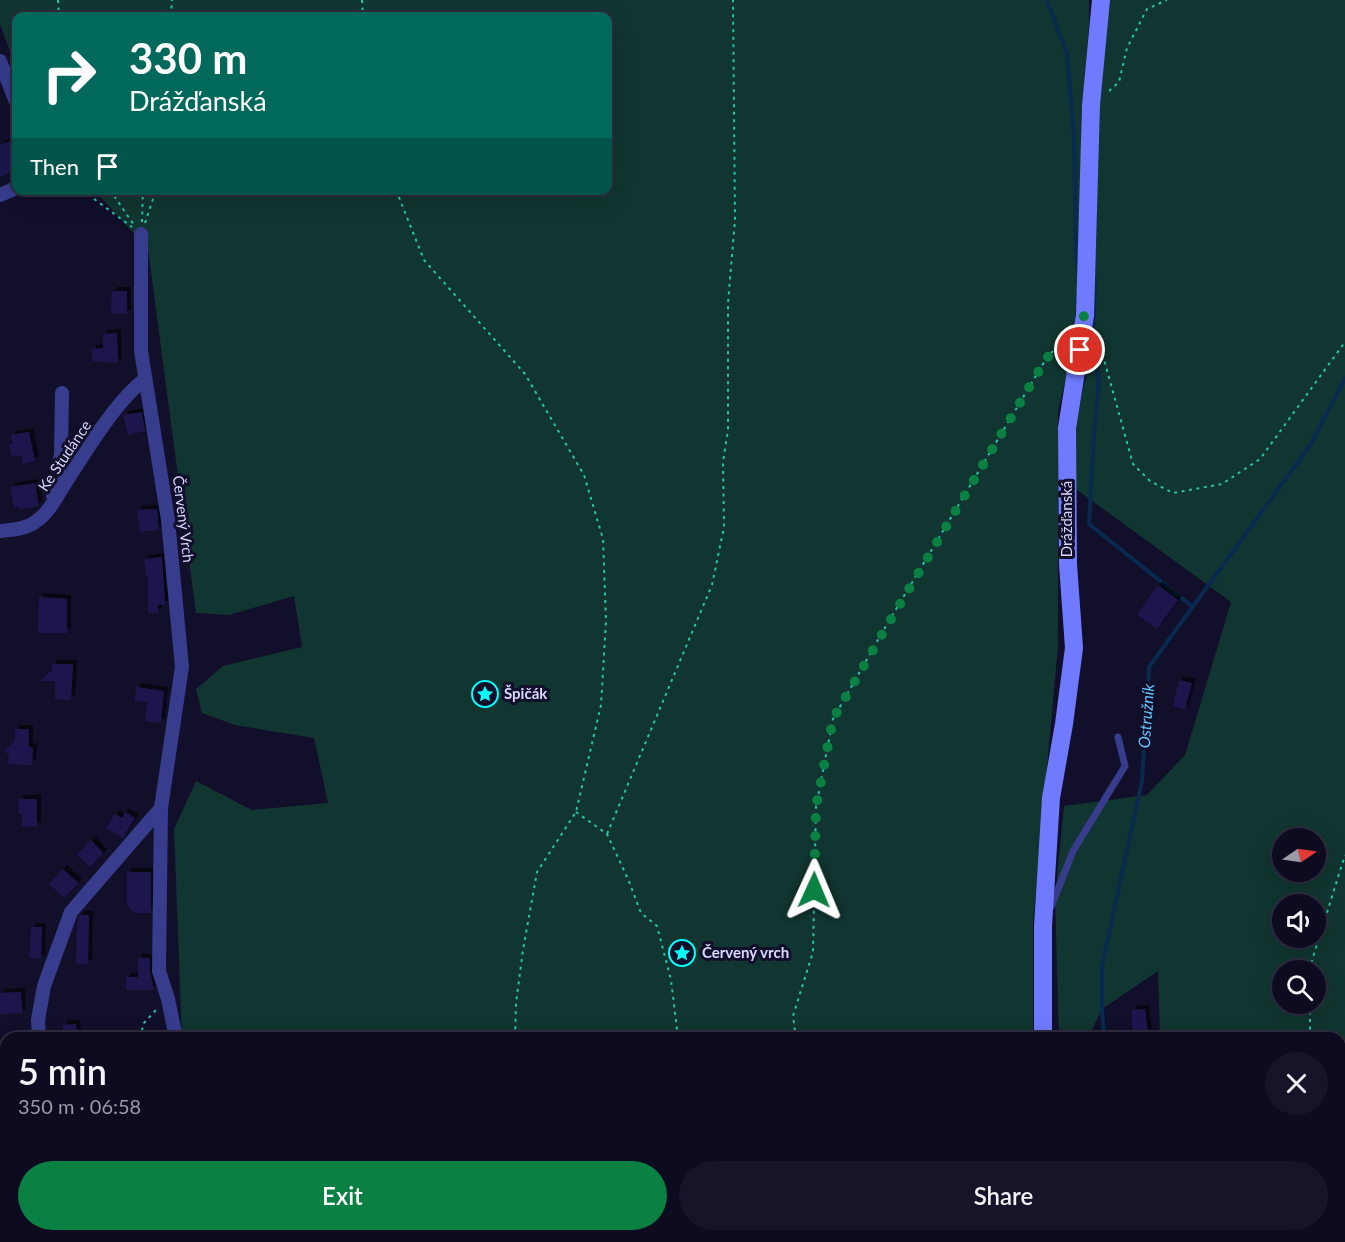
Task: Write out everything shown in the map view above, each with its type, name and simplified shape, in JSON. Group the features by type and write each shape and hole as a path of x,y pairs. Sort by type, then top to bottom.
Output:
{"street":[{"name":"Drážďanská","path":"1043,1032 1043,926 1051,798 1074,648 1068,564 1067,428 1085,315 1091,105 1101,0"},
{"path":"0,61 12,92"},
{"name":"Červený Vrch","path":"141,234 141,351 168,520 182,667 161,808 159,971 175,1032"},
{"name":"Ke Studánce","path":"0,531 13,530 34,523 48,512 86,452 131,390 145,380"},
{"path":"52,504 61,454 62,393"},
{"path":"39,1032 38,1020 44,986 71,912 161,808"}],"lane":[{"path":"1043,926 1074,851 1125,766 1118,737"}],"path":[{"path":"607,834 712,585 724,527 723,462 728,430 728,303 735,220 733,0"},
{"path":"1091,105 1119,82 1127,48 1147,9 1167,0"},
{"path":"89,195 141,234"},
{"path":"114,195 141,234"},
{"path":"141,234 143,195"},
{"path":"141,234 154,195"},
{"path":"398,195 424,260 525,374 584,475 603,539 606,621 601,705 576,812 537,872 523,950 516,1003 515,1032"},
{"path":"794,1032 793,1016 813,951 816,807 833,719 1046,359 1066,336"},
{"path":"1080,350 1103,356 1133,464 1150,482 1173,493 1222,484 1260,459 1345,342"},
{"path":"576,812 607,834 628,879 640,913 657,926 671,980 677,1032"},
{"path":"1313,960 1345,855"},
{"path":"142,1032 143,1024 168,999"},
{"path":"1310,1014 1310,1032"}],"green space":[{"name":"Červený vrch","path":"0,0 1089,0 1089,27 1081,117 1081,216 1076,309 1071,358 1058,411 1058,646 1033,923 1033,1032 182,1032 174,829 196,781 252,810 328,803 314,738 235,725 202,713 196,689 223,666 302,647 294,596 229,615 196,613 148,249 99,195 612,195 612,12 12,12 12,57 0,24"},
{"path":"1108,0 1345,0 1345,1032 1160,1032 1158,971 1102,1009 1091,1032 1059,1032 1055,897 1064,806 1147,795 1185,755 1231,602 1073,487 1074,432 1086,375 1093,252 1096,132"}],"building":[{"path":"12,140 12,171 0,177 0,145"},
{"path":"112,291 127,291 127,314 111,314"},
{"path":"117,333 118,363 92,361 92,349 103,348 103,334"},
{"path":"142,412 145,431 128,435 123,415"},
{"path":"29,432 35,461 23,464 22,455 12,457 9,444 13,444 11,435"},
{"path":"35,483 39,506 19,509 19,507 14,507 10,487"},
{"path":"157,509 159,530 140,532 137,510"},
{"path":"162,557 165,605 158,605 158,613 148,613 148,576 146,576 144,559"},
{"path":"1158,585 1178,600 1157,629 1137,615"},
{"path":"39,597 67,599 67,633 38,633"},
{"path":"52,664 73,664 71,700 55,699 55,681 40,681 52,670"},
{"path":"1179,680 1192,683 1185,709 1173,706"},
{"path":"136,687 164,691 161,723 145,721 147,702 135,701"},
{"path":"15,729 29,729 29,747 33,747 32,765 8,764 9,755 4,751 15,741"},
{"path":"19,799 37,799 37,827 22,826"},
{"path":"125,812 135,818 123,838 106,828 115,814 122,818"},
{"path":"91,840 103,853 90,867 77,854"},
{"path":"63,869 78,883 64,898 49,884"},
{"path":"127,872 151,872 151,913 134,913 127,905"},
{"path":"80,915 89,915 88,964 76,964 77,922"},
{"path":"31,927 42,927 41,959 30,958"},
{"path":"138,958 150,958 154,990 126,990 126,977 138,977"},
{"path":"21,992 22,1013 0,1014 0,993"},
{"path":"1145,1009 1148,1032 1134,1032 1132,1010"},
{"path":"76,1024 77,1032 64,1032 63,1025"}],"waterway":[{"path":"1047,0 1067,54 1074,136 1078,273"},
{"path":"1091,278 1095,279 1093,347 1099,382 1089,524 1193,607"},
{"name":"Ostružník","path":"1104,1032 1102,966 1142,781 1149,667 1311,444 1345,378"}],"place":[{"name":"Špičák","path":"485,694"},
{"name":"Červený vrch","path":"682,953"}],"route":[{"path":"814,890 816,807 833,719 1046,359 1085,315 1080,350"}]}
